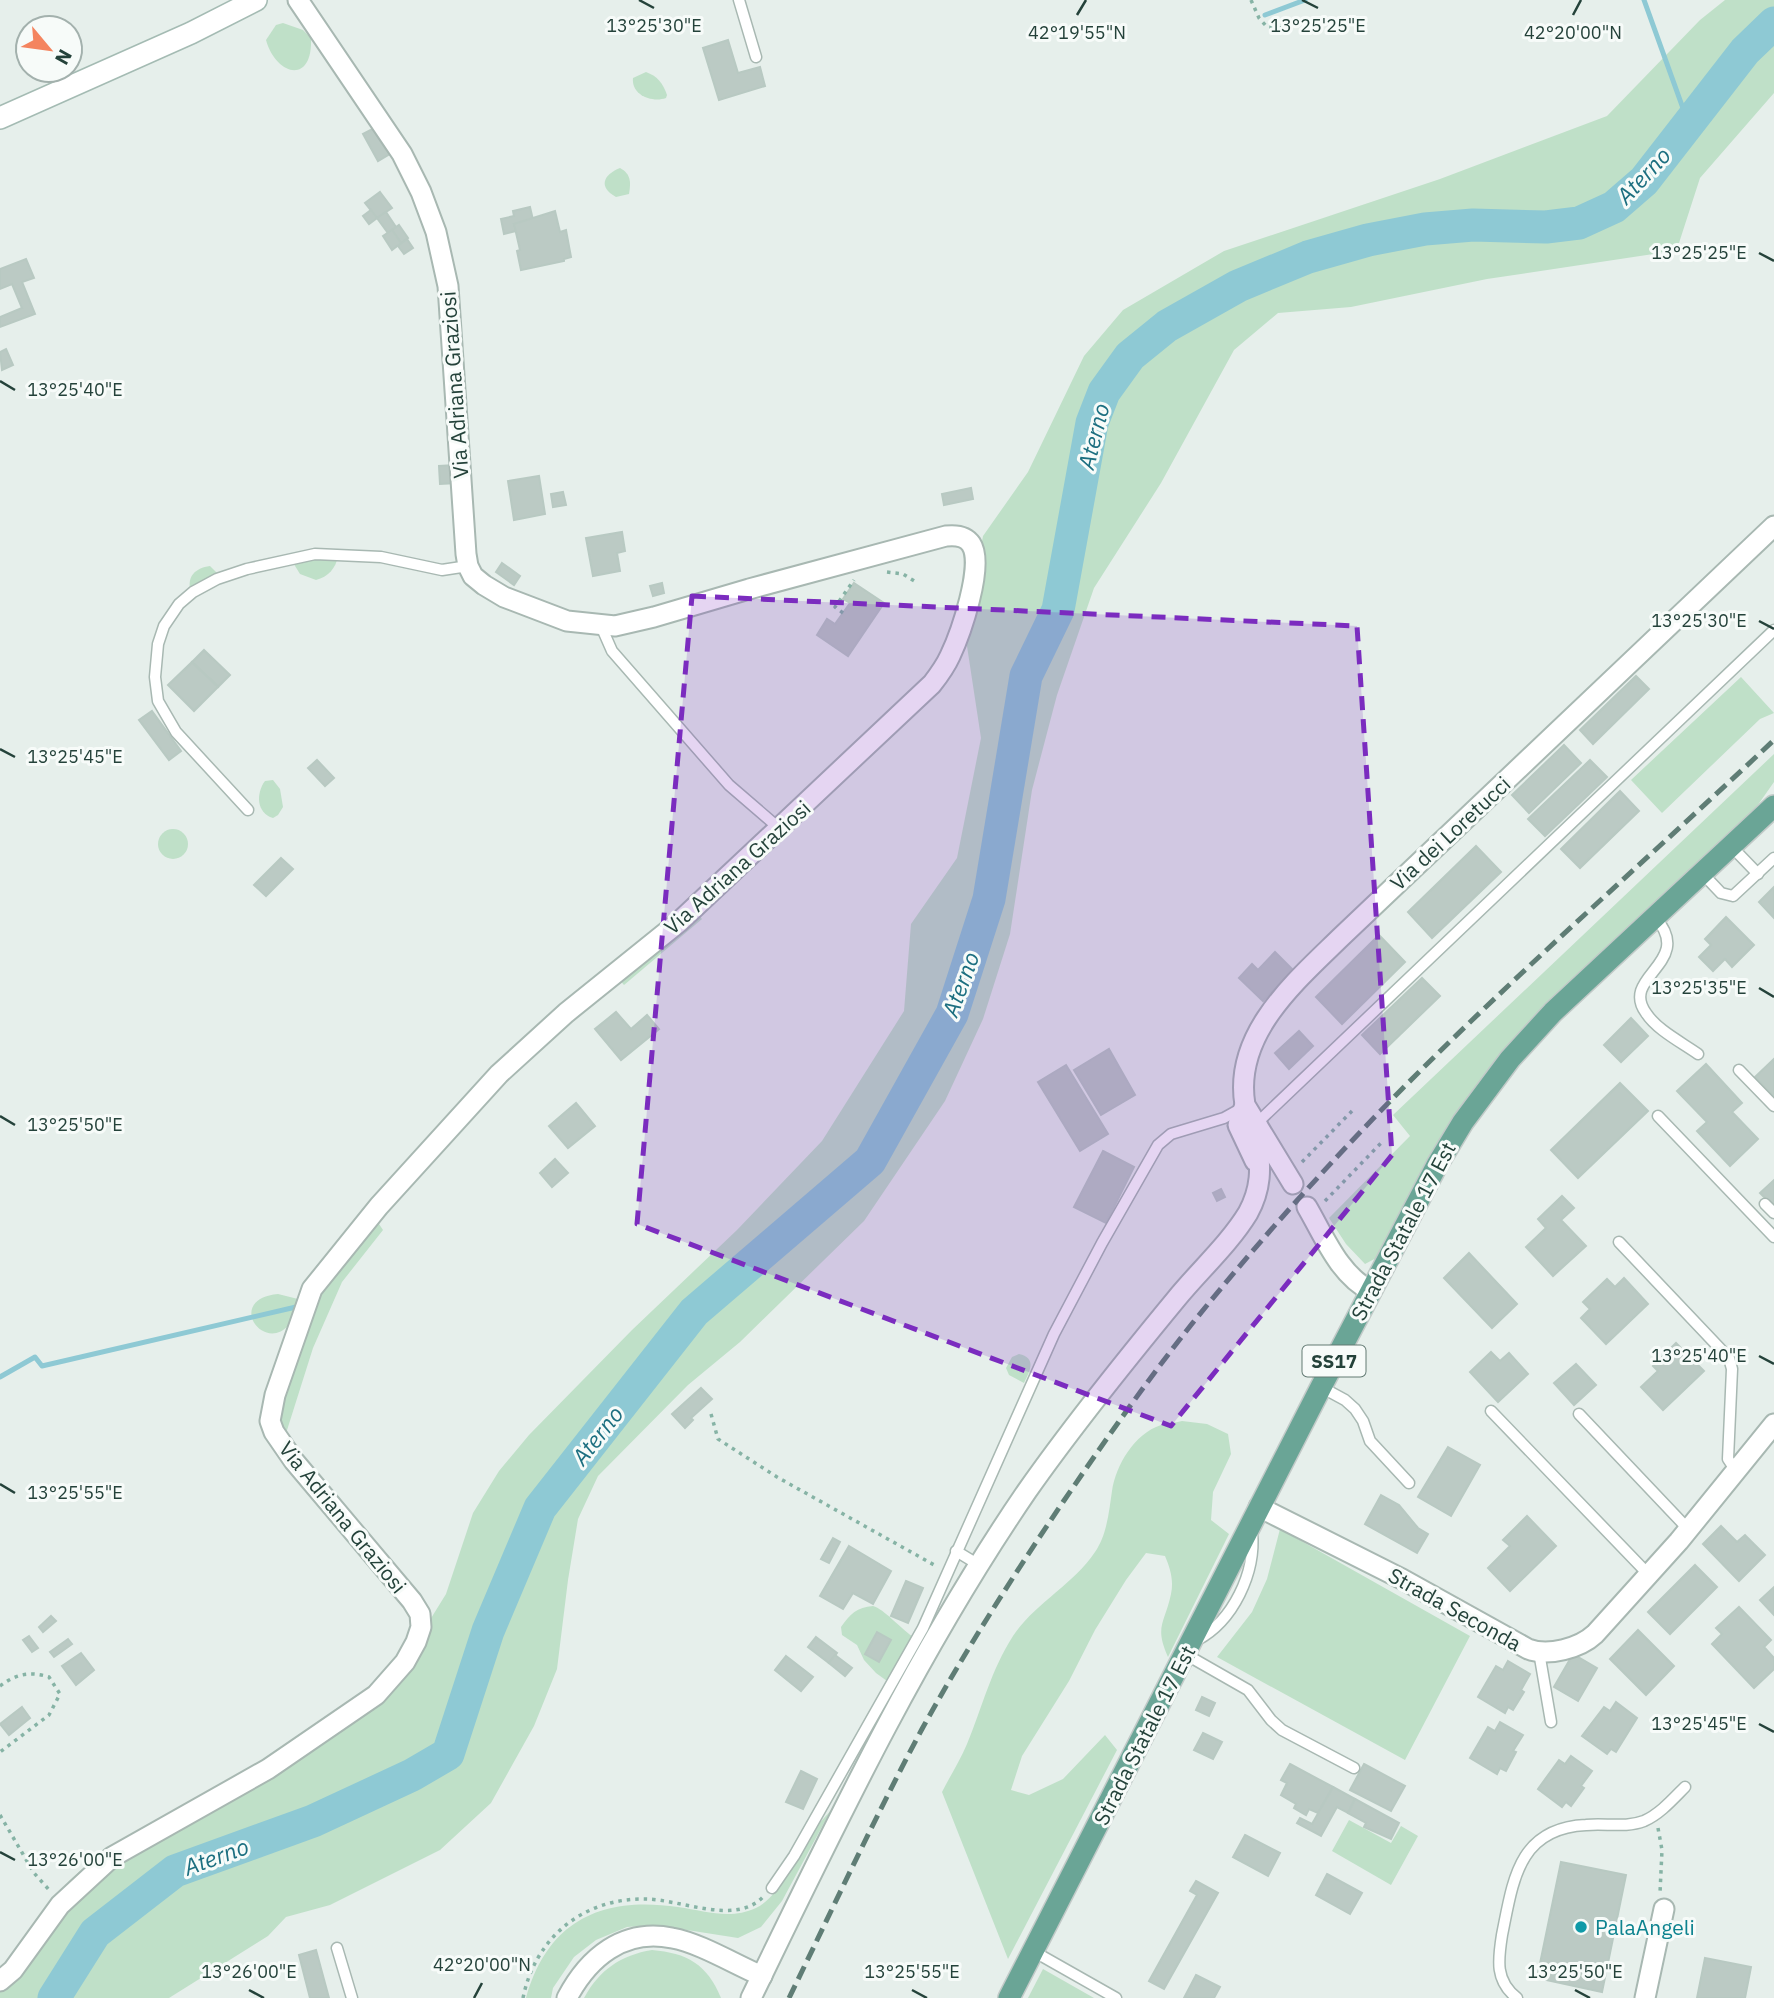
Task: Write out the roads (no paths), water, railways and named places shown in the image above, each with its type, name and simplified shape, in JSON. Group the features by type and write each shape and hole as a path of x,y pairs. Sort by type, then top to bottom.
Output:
{"main road":[{"path":"0,118 191,33 256,0"},
{"name":"Strada Statale 17 Est","path":"1009,1998 1255,1514 1441,1157 1463,1122 1498,1073 1553,1012 1731,846 1769,807"}],"street":[{"name":"Via Adriana Graziosi","path":"0,1982 13,1970 66,1899 112,1857 268,1769 376,1695 405,1662 421,1627 420,1614 294,1461 274,1432 270,1420 275,1395 312,1289 379,1206 499,1074 566,1013 680,922 925,691 945,667 969,598 974,556 970,542 956,535 931,539 615,626 567,621 513,601 473,576 468,566 448,286 436,232 421,192 402,154 298,0"},
{"name":"Via dei Loretucci","path":"1259,1182 1251,1148 1238,1125 1245,1105 1243,1073 1251,1046 1269,1014 1299,978 1774,526"},
{"path":"1245,1105 1291,1180"},
{"path":"751,1998 887,1723 979,1565 1027,1492 1080,1420 1178,1296 1239,1226 1252,1206 1259,1182 1261,1156 1257,1123"},
{"path":"1309,1211 1345,1271 1371,1292"},
{"name":"Strada Seconda","path":"1255,1514 1393,1574 1528,1648 1539,1652 1570,1647 1589,1639 1649,1575 1689,1530 1774,1424"},
{"path":"1645,1998 1663,1911"},
{"path":"567,1998 578,1976 611,1947 630,1940 657,1936 698,1946 762,1976"}],"lane":[{"path":"739,0 756,57"},
{"path":"248,810 182,739 162,712 158,701 155,677 158,644 164,626 179,604 200,587 217,579 247,569 316,554 381,557 442,570 468,566"},
{"path":"600,626 611,651 720,775 780,830"},
{"path":"1257,1123 1774,630"},
{"path":"1731,846 1758,874"},
{"path":"1702,873 1718,890 1731,896 1738,894 1774,858"},
{"path":"1654,917 1667,932 1668,946 1642,988 1642,1005 1653,1021 1698,1054"},
{"path":"1740,1070 1774,1106"},
{"path":"772,1888 794,1856 917,1639 1054,1334 1158,1145 1171,1134 1224,1118 1245,1105"},
{"path":"1658,1116 1774,1237"},
{"path":"1765,1204 1774,1213"},
{"path":"1619,1242 1731,1361 1728,1459 1736,1471"},
{"path":"1321,1387 1345,1400 1355,1409 1363,1421 1370,1441 1409,1483"},
{"path":"1491,1411 1649,1575"},
{"path":"1579,1414 1689,1530"},
{"path":"956,1551 979,1565"},
{"path":"1187,1649 1248,1690 1270,1720 1282,1730 1354,1768"},
{"path":"1539,1652 1551,1722"},
{"path":"1517,1998 1503,1982 1498,1966 1499,1953 1514,1883 1530,1848 1540,1838 1557,1830 1585,1825 1636,1824 1653,1816 1685,1787"},
{"path":"337,1948 352,1998"},
{"path":"1033,1951 1116,1998"}],"waterway":[{"path":"1265,15 1305,0"},
{"path":"1644,0 1689,125"},
{"name":"Aterno","path":"54,1998 95,1933 175,1871 313,1821 412,1775 448,1754 488,1631 540,1508 694,1312 870,1161 952,1014 989,899 1026,676 1058,610 1092,423 1104,392 1130,356 1167,326 1238,286 1308,257 1368,240 1425,229 1473,225 1546,227 1579,223 1614,207 1644,181 1745,51 1774,23"},
{"path":"0,1377 35,1357 42,1366 296,1307"}],"railway":[{"path":"789,1998 922,1729 955,1671 1063,1502 1191,1325 1294,1204 1402,1089 1540,956 1774,740"}],"place":[{"name":"PalaAngeli","path":"1581,1927"}]}
